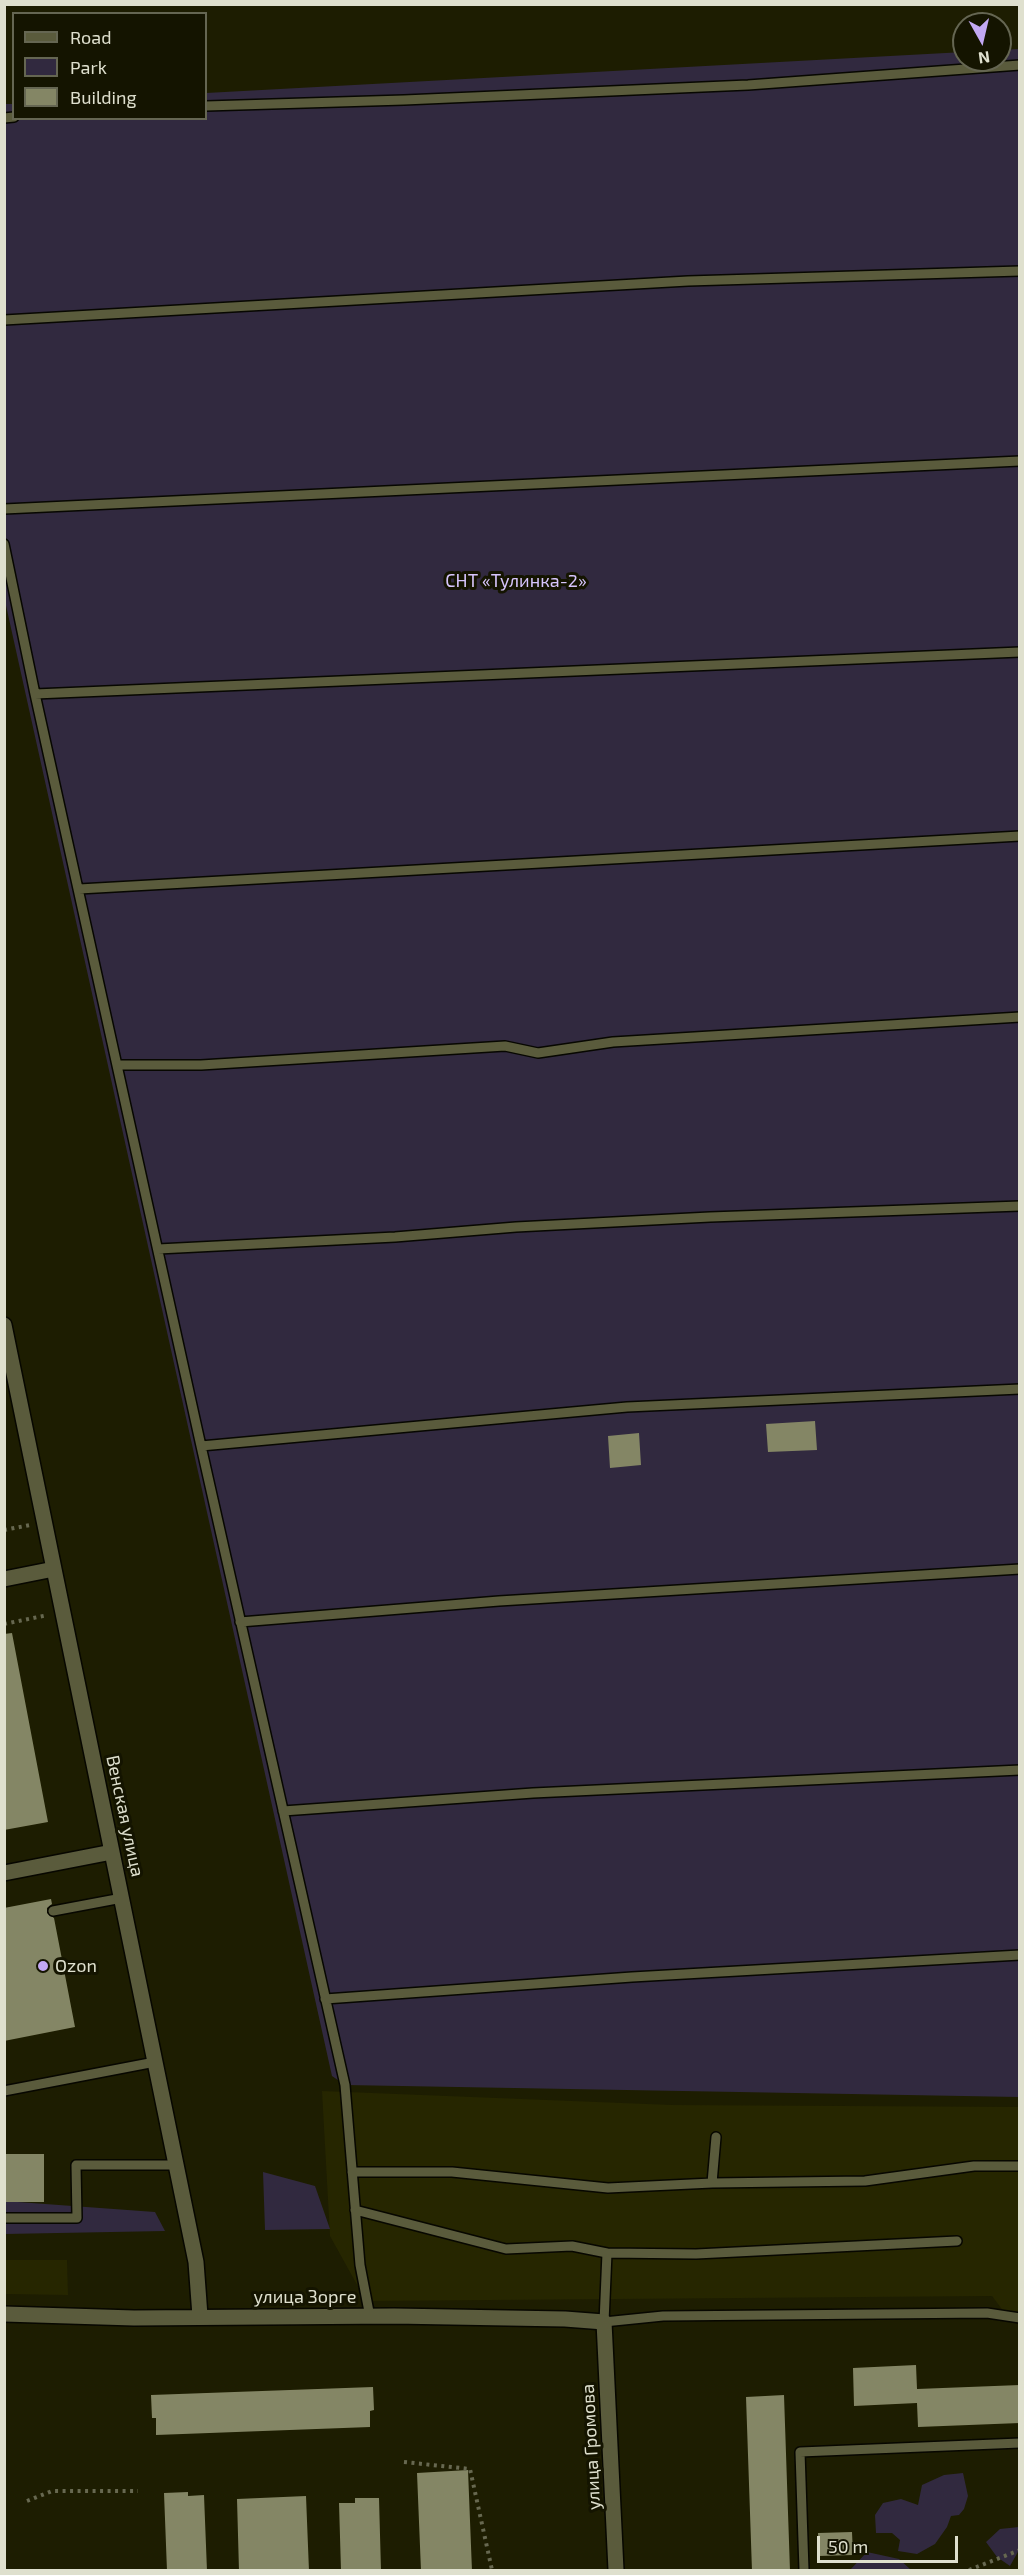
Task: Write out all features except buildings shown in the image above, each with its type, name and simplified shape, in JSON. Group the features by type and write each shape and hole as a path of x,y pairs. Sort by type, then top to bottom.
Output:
{"street":[{"name":"Венская улица","path":"4,1325 196,2262 200,2316"},
{"path":"4,1579 54,1569"},
{"path":"4,1873 112,1852"},
{"name":"улица Зорге","path":"4,2314 134,2318 200,2316 370,2318 394,2316 565,2319 604,2322"},
{"name":"улица Громова","path":"604,2322 616,2571"}],"lane":[{"path":"207,106 748,85 1020,65"},
{"path":"4,320 688,281 1020,271"},
{"path":"4,509 1020,461"},
{"path":"4,543 35,694 201,1446 345,2085 360,2265 370,2318"},
{"path":"35,694 1020,652"},
{"path":"79,889 1020,836"},
{"path":"118,1065 201,1065 505,1046 538,1053 614,1042 1020,1017"},
{"path":"158,1249 676,1219 1020,1206"},
{"path":"201,1446 627,1407 1020,1389"},
{"path":"240,1622 498,1601 1020,1569"},
{"path":"283,1810 533,1793 1020,1770"},
{"path":"53,1911 122,1898"},
{"path":"325,1999 632,1977 1020,1955"},
{"path":"4,2091 155,2062"},
{"path":"712,2183 716,2137"},
{"path":"4,2218 76,2218 76,2165 176,2165"},
{"path":"352,2172 452,2172 608,2188 712,2183 865,2181 974,2166 1020,2166"},
{"path":"355,2210 506,2249 572,2246 607,2253 696,2253 957,2241"},
{"path":"607,2253 604,2322 687,2316 987,2313 1020,2318"},
{"path":"804,2571 800,2452 1020,2443"}],"path":[{"path":"4,1530 45,1522"},
{"path":"4,1624 63,1612"},
{"path":"404,2462 470,2469 492,2571"},
{"path":"27,2501 52,2491 138,2491"},
{"path":"969,2571 1020,2550"}],"shaded area":[{"path":"322,2091 672,2105 1019,2107 1019,2312 1004,2312 992,2296 366,2301 330,2236"},
{"path":"5,2260 67,2260 68,2295 5,2294"}],"green space":[{"name":"СНТ «Тулинка-2»","path":"1012,49 1019,49 1019,2097 345,2085 332,2076 5,601 4,104 12,104 12,120 207,120 207,93 952,53 952,72 1012,72"},
{"path":"263,2172 315,2186 330,2229 265,2230"},
{"path":"4,2201 155,2212 165,2231 5,2234"},
{"path":"963,2473 968,2496 964,2509 959,2515 951,2516 947,2527 935,2544 917,2554 898,2551 900,2540 892,2533 876,2533 875,2515 883,2503 901,2499 918,2505 922,2485 944,2475"},
{"path":"1019,2527 1019,2550 1010,2566 997,2557 986,2542 1000,2529"},
{"path":"867,2552 899,2559 910,2569 850,2570"}],"place":[{"name":"Ozon","path":"43,1966"}]}
